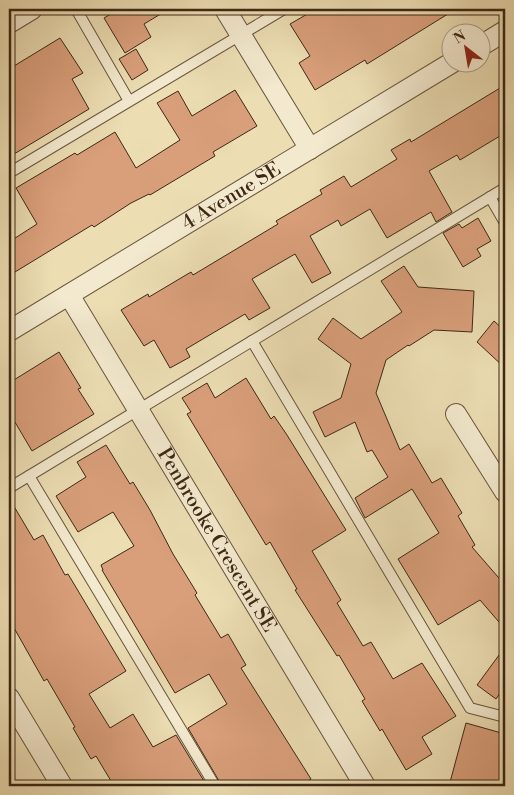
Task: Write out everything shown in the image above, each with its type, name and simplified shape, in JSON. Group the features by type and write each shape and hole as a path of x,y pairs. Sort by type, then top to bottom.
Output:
{"street":[{"path":"9,23 32,9"},
{"path":"225,9 310,149"},
{"path":"492,39 505,31"},
{"name":"4 Avenue SE","path":"9,331 442,69"},
{"name":"Penbrooke Crescent SE","path":"69,295 365,786"},
{"path":"456,414 505,492"},
{"path":"9,698 62,786"}],"lane":[{"path":"76,9 129,101"},
{"path":"9,173 284,9"},
{"path":"9,488 505,188"},
{"path":"490,197 505,223"},
{"path":"252,341 470,708 505,717"},
{"path":"29,476 215,786"}],"building":[{"path":"119,9 169,9 144,24 151,37 125,53 104,18"},
{"path":"316,9 456,9 367,64 365,60 315,90 299,63 310,56 290,24"},
{"path":"60,38 83,73 72,79 89,109 9,157 9,69"},
{"path":"136,49 148,70 132,80 119,59"},
{"path":"505,85 505,133 460,160 457,155 429,171 452,212 436,222 431,212 387,238 370,209 341,226 338,220 310,236 331,273 312,283 295,254 252,279 270,308 249,320 245,314 186,349 190,357 170,368 154,340 144,346 121,310 148,294 149,297 191,272 193,275 278,224 276,221 322,194 320,190 344,176 351,187 397,159 391,150 410,139 411,142"},
{"path":"235,90 257,126 213,152 215,156 150,195 131,203 94,227 92,225 15,272 9,261 9,242 37,224 16,188 115,132 136,168 180,140 157,103 178,91 192,116"},
{"path":"478,218 491,241 477,249 481,256 463,267 443,233 459,224 462,228"},
{"path":"404,266 418,287 474,291 472,332 434,330 408,345 386,360 376,393 400,450 409,444 432,483 441,478 462,513 458,516 475,545 472,547 505,585 505,629 480,600 438,625 398,559 439,533 412,489 365,518 355,498 388,477 372,450 367,452 355,422 325,437 313,412 341,398 351,364 318,339 333,318 361,339 402,312 381,281"},
{"path":"494,321 505,331 505,368 477,342"},
{"path":"59,352 81,388 78,389 94,414 32,451 9,412 9,383"},
{"path":"246,378 271,419 274,416 287,435 346,530 312,551 341,600 337,603 363,646 371,642 393,679 422,663 456,716 422,737 432,754 406,770 382,729 380,731 362,701 365,699 339,655 337,656 295,590 297,589 270,542 266,545 187,414 191,412 182,398 207,383 215,398"},
{"path":"106,445 130,484 133,482 150,510 173,554 197,593 195,595 221,638 228,634 246,665 241,668 311,779 299,786 222,786 188,728 227,704 209,674 175,693 102,570 101,565 134,546 113,512 78,532 56,496 86,477 77,462"},
{"path":"9,498 34,540 43,535 65,575 68,574 126,671 89,694 110,728 133,714 153,747 176,735 207,786 114,786 96,756 91,759 47,679 44,681 9,619"},
{"path":"505,647 505,686 496,699 477,685"},
{"path":"466,723 505,734 505,786 449,786"}]}
